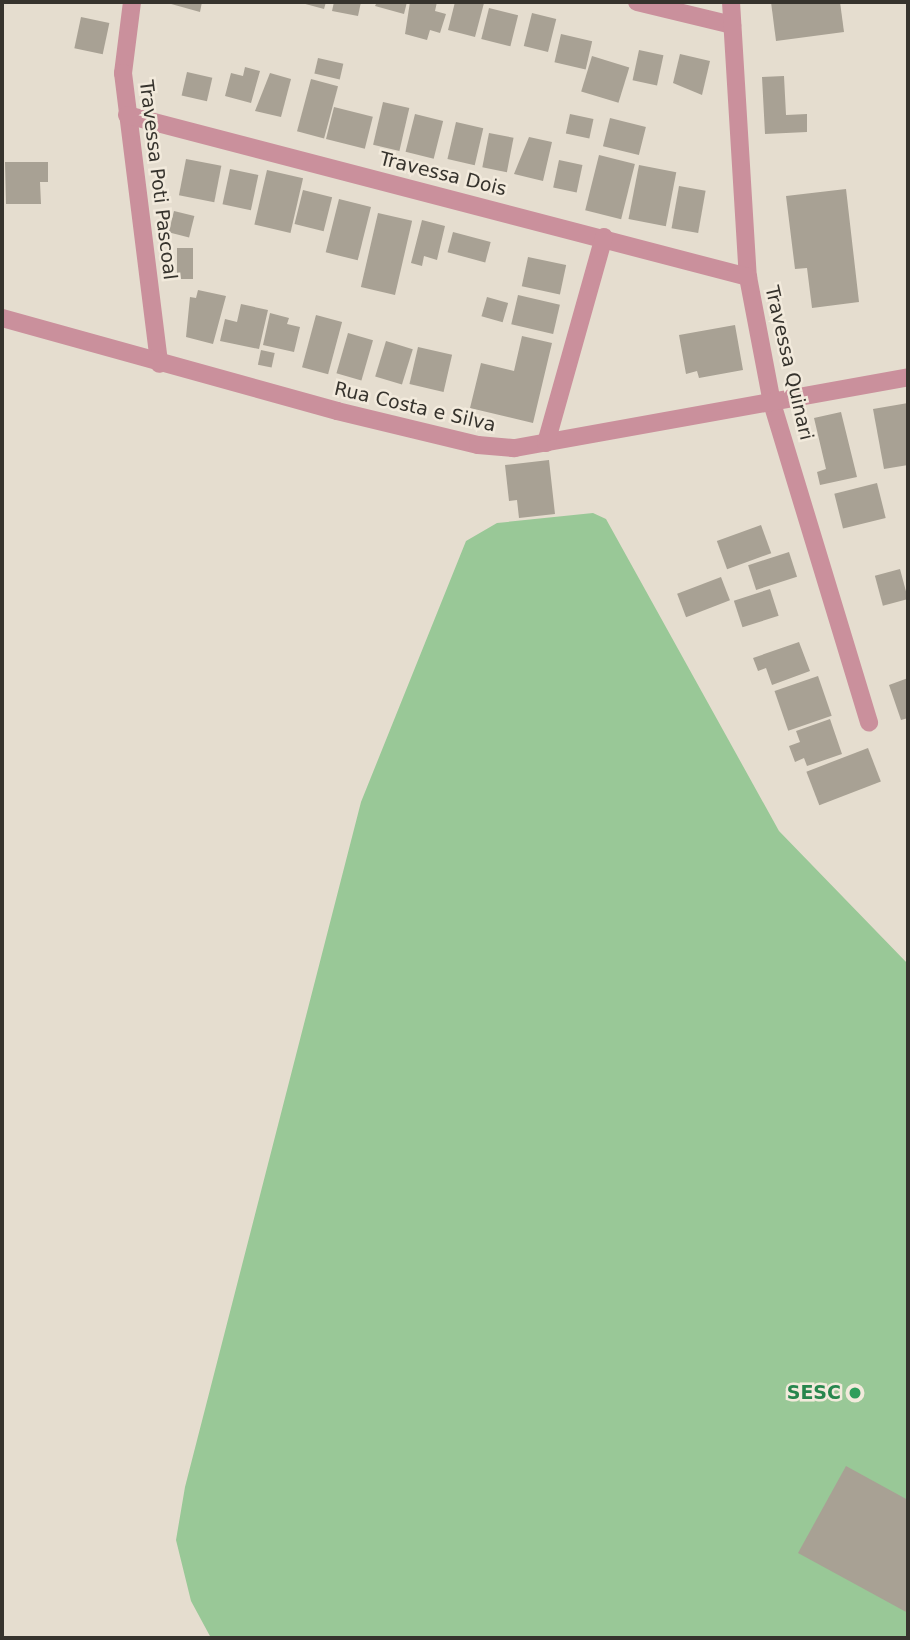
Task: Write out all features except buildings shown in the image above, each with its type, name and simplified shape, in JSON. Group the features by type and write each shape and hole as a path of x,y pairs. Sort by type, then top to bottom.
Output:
{"street":[{"name":"Travessa Poti Pascoal","path":"132,2 124,57 127,115 159,364"},
{"path":"638,2 732,25"},
{"name":"Travessa Quinari","path":"731,2 748,277 772,403 869,723"},
{"name":"Travessa Dois","path":"127,115 604,237 748,277"},
{"path":"546,443 604,237"},
{"name":"Rua Costa e Silva","path":"2,318 159,364 478,445 515,449 908,377"}],"green space":[{"path":"593,513 606,519 779,831 908,964 908,1638 211,1638 191,1601 176,1540 185,1487 361,802 466,541 497,523"}],"place":[{"name":"SESC","path":"855,1393"}]}
